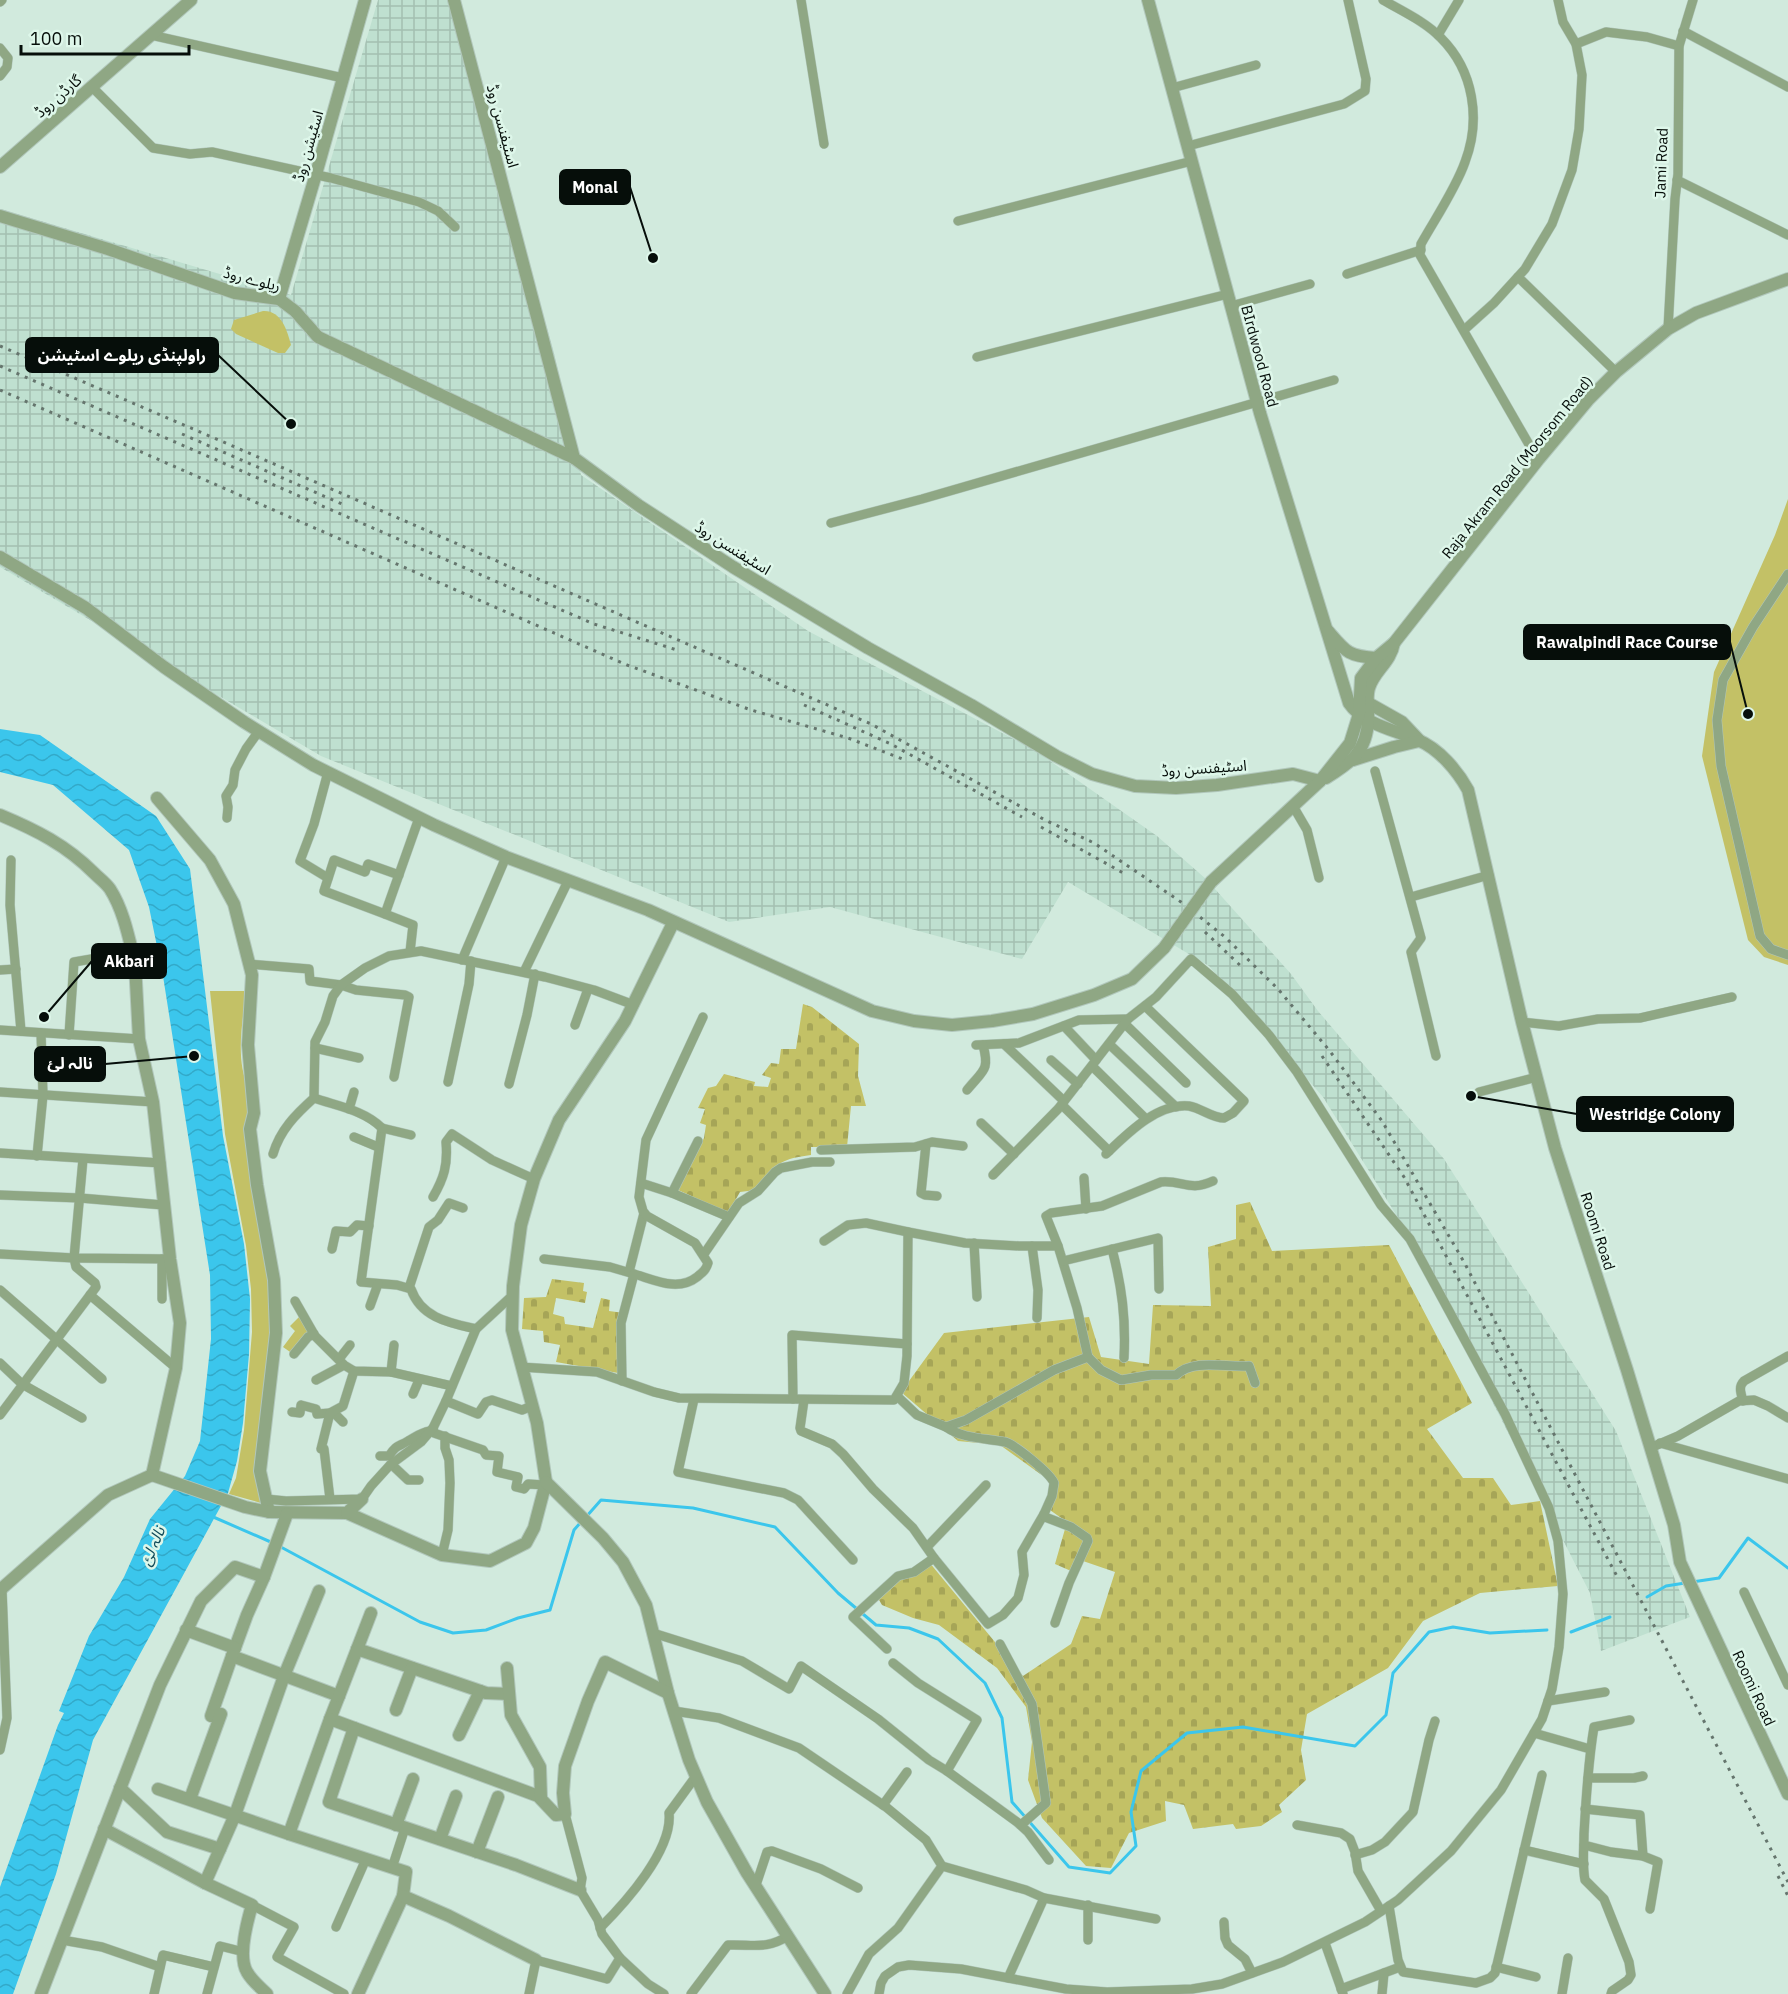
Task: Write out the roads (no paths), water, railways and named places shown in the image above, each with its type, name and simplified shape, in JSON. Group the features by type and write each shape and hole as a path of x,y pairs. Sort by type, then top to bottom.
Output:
{"street":[{"name":"گارڈن روڈ","path":"0,167 191,0"},
{"name":"اسٹیشن روڈ","path":"279,299 365,0"},
{"name":"اسٹیفنسن روڈ","path":"454,0 573,458 638,505 733,567 868,648 971,705 1056,756 1092,774 1135,786 1176,788 1217,785 1293,774 1320,781"},
{"path":"801,0 824,144"},
{"name":"BIrdwood Road","path":"1148,0 1257,401 1324,626 1349,703 1364,717"},
{"path":"1188,146 1344,104 1365,91 1366,79 1348,0"},
{"path":"1383,0 1412,16 1438,35 1462,65 1473,96 1474,132 1465,164 1421,244 1420,255 1538,460"},
{"path":"1438,35 1458,0"},
{"path":"1464,330 1526,269 1552,224 1572,170 1579,129 1582,75 1576,44 1563,22 1558,0"},
{"name":"Jami Road","path":"1668,329 1677,180 1679,46 1694,0"},
{"path":"1683,31 1788,87"},
{"path":"1576,44 1606,32 1647,37 1679,46"},
{"path":"151,35 343,78"},
{"path":"0,48 8,58 7,68 0,76"},
{"path":"1172,88 1256,65"},
{"path":"91,87 153,148 190,154 212,152 316,174 418,202 438,211 455,227"},
{"path":"958,221 1192,161"},
{"path":"1677,180 1788,235"},
{"name":"ریلوے روڈ","path":"0,216 108,249 235,293 279,299 295,311 318,337 573,458"},
{"path":"1347,274 1420,250"},
{"path":"1518,277 1616,372"},
{"name":"Raja Akram Road (Moorsom Road)","path":"1363,700 1361,678 1376,658 1394,643 1538,460 1589,399 1616,372 1668,329 1696,313 1788,279"},
{"path":"977,357 1310,284"},
{"path":"831,524 1334,380"},
{"path":"0,557 86,608 164,667 313,765 419,818 506,857 648,910 872,1011 914,1022 952,1025 1033,1014 1094,995 1132,979 1164,948 1211,882 1320,781 1350,743 1364,717"},
{"path":"1788,574 1753,627 1723,680 1716,720 1721,766 1760,936 1771,949 1788,955"},
{"path":"1324,626 1341,646 1356,657 1376,658"},
{"path":"1353,760 1362,748 1363,700 1369,685 1389,659 1394,643"},
{"path":"1346,693 1402,722 1420,741"},
{"name":"Roomi Road","path":"1364,717 1393,732 1420,741 1447,761 1468,790 1522,1022 1555,1148 1655,1445 1674,1525 1680,1562 1788,1794"},
{"path":"227,818 226,796 233,785 235,770 259,731"},
{"path":"1320,781 1353,760 1420,741"},
{"path":"1375,771 1411,897 1420,938 1411,952 1436,1056"},
{"path":"328,772 314,824 300,861 328,878"},
{"path":"157,798 210,860 234,904 252,975 248,1045 254,1113 250,1129 257,1185 274,1280 276,1333 261,1471 269,1512"},
{"path":"1293,806 1307,830 1319,878"},
{"path":"0,815 41,832 79,858 110,889 126,928 135,963 139,1039 153,1102 161,1163 166,1259 162,1299"},
{"path":"385,914 419,818"},
{"path":"448,1082 469,984 466,961 506,857"},
{"path":"11,860 5,906 16,969 21,1031"},
{"path":"399,875 369,864 365,872 334,860 324,891 413,925 410,952"},
{"path":"1411,897 1489,875"},
{"path":"524,972 568,880"},
{"path":"0,1750 7,1718 1,1589 108,1495 152,1475 245,1507 269,1512 347,1513 442,1555 490,1561 526,1543 534,1528 545,1484 537,1423 512,1330 513,1295 521,1225 534,1179 559,1120 625,1021 673,923"},
{"path":"273,1154 281,1133 314,1098 315,1042 325,1022 333,996 341,985 365,968 389,956 421,951 535,974 634,1005"},
{"path":"69,1035 74,962 132,952"},
{"path":"879,1994 885,1976 898,1967 909,1965 961,1969 1066,1989 1107,1992 1192,1989 1222,1984 1283,1962 1325,1943 1398,1900 1451,1851 1501,1790 1542,1719 1552,1689 1558,1647 1563,1594 1558,1541 1549,1508 1505,1414 1410,1239 1381,1205 1297,1072 1269,1035 1232,994 1191,959 1145,1006 1126,1021 1063,1103 993,1175"},
{"path":"249,964 309,969 310,981 341,985 356,990 405,994 409,997 394,1077"},
{"path":"0,970 16,969"},
{"path":"509,1084 525,1026 535,974"},
{"path":"575,1025 588,989"},
{"path":"1522,1022 1559,1026 1598,1018 1640,1018 1732,997"},
{"path":"1004,1044 1063,1103 1108,1153 1146,1119 1176,1107 1190,1106 1224,1118 1233,1113 1244,1101 1145,1006"},
{"path":"622,1381 621,1323 644,1213 639,1197 646,1140 703,1017"},
{"path":"967,1090 986,1067 988,1061 980,1045 1019,1043 1078,1020 1126,1021 1186,1083"},
{"path":"1064,1026 1094,1063 1146,1119"},
{"path":"0,1030 139,1039"},
{"path":"37,1156 43,1095 41,1033"},
{"path":"1109,1044 1176,1107"},
{"path":"315,1048 359,1058"},
{"path":"1051,1059 1078,1084"},
{"path":"1479,1092 1537,1077"},
{"path":"0,1092 153,1102"},
{"path":"349,1109 354,1092"},
{"path":"314,1098 349,1109 370,1119 382,1128 411,1135"},
{"path":"981,1123 1014,1154"},
{"path":"382,1128 361,1282 409,1288 418,1304 434,1317 476,1329"},
{"path":"433,1197 443,1179 447,1156 446,1142 452,1134 492,1160 534,1179"},
{"path":"354,1137 378,1147"},
{"path":"672,1193 698,1141"},
{"path":"821,1150 915,1146 932,1142 963,1146"},
{"path":"926,1144 921,1193 937,1196"},
{"path":"0,1153 161,1163"},
{"path":"0,1415 95,1289 96,1283 76,1267 74,1258 82,1158"},
{"path":"704,1254 739,1203 758,1191 775,1172 781,1168 812,1162 830,1162"},
{"path":"1084,1178 1086,1209"},
{"path":"1213,1181 1195,1187 1170,1181 1161,1182 1102,1206 1046,1215 1077,1308 1088,1357 1101,1370 1121,1380 1151,1375 1176,1375 1183,1369 1200,1365 1249,1366 1255,1383"},
{"path":"641,1183 672,1193 729,1217"},
{"path":"0,1196 80,1198 163,1204"},
{"path":"409,1288 429,1227 438,1220 449,1203 463,1208"},
{"path":"544,1259 610,1267 675,1285 689,1283 707,1269 708,1263 704,1254 694,1243 644,1213"},
{"path":"824,1241 848,1225 866,1223 974,1243 1058,1246"},
{"path":"332,1249 336,1231 350,1232 357,1225 369,1226"},
{"path":"521,1366 597,1372 654,1392 679,1398 894,1400 904,1383 907,1344 908,1232"},
{"path":"1062,1261 1158,1238 1159,1289"},
{"path":"974,1243 977,1297"},
{"path":"1032,1246 1038,1290 1037,1318"},
{"path":"1112,1249 1121,1287 1125,1320 1124,1358"},
{"path":"0,1254 166,1259"},
{"path":"152,1475 176,1368 180,1323 166,1259"},
{"path":"370,1306 378,1284"},
{"path":"0,1290 102,1379"},
{"path":"90,1295 176,1368"},
{"path":"347,1513 363,1499 371,1486 392,1464 421,1442 431,1429 446,1401 476,1329 513,1295"},
{"path":"295,1301 342,1362 354,1371 391,1372 452,1386"},
{"path":"294,1354 314,1328"},
{"path":"793,1400 792,1335 907,1344"},
{"path":"316,1380 342,1362 350,1345"},
{"path":"391,1372 394,1345"},
{"path":"1743,1401 1740,1390 1744,1381 1788,1356"},
{"path":"946,1427 966,1420 1054,1370 1088,1357"},
{"path":"0,1363 22,1384 82,1418"},
{"path":"292,1412 300,1413 301,1405 316,1409 317,1414 332,1413 343,1406 354,1371"},
{"path":"413,1394 419,1380"},
{"path":"804,1400 801,1431 832,1444 912,1528 988,1624 1011,1608 1018,1598 1024,1575 1022,1552 1044,1514 1054,1482 1045,1469 1006,1442 983,1440 954,1432 917,1415 897,1396"},
{"path":"694,1399 678,1472 784,1493 798,1500 853,1560"},
{"path":"446,1401 478,1414 486,1402 492,1400 522,1410 532,1406"},
{"path":"1655,1445 1687,1431 1739,1401 1754,1400 1788,1418"},
{"path":"330,1499 324,1449 321,1449 332,1413"},
{"path":"332,1413 343,1422"},
{"path":"431,1429 434,1433 483,1450 486,1455 499,1456 497,1472 518,1477 516,1487 524,1489 528,1484 545,1484 603,1538 623,1562 646,1605 668,1693 706,1802 825,1994"},
{"path":"380,1456 389,1456 396,1445 407,1442 419,1433 431,1429"},
{"path":"442,1555 448,1530 450,1483 445,1436"},
{"path":"1655,1445 1788,1479"},
{"path":"392,1464 408,1480 419,1480"},
{"path":"927,1547 986,1485"},
{"path":"266,1499 286,1501 363,1499"},
{"path":"190,1799 234,1652 287,1514"},
{"path":"1044,1514 1045,1517 1084,1534 1088,1541 1069,1583 1055,1623"},
{"path":"887,1649 854,1620 855,1613 898,1576 914,1572 934,1558"},
{"path":"41,1994 160,1685 201,1601 236,1567 265,1572"},
{"path":"205,1882 235,1815 284,1676 319,1591"},
{"path":"1744,1592 1788,1685"},
{"path":"289,1834 371,1613"},
{"path":"186,1630 284,1676 339,1696"},
{"path":"653,1633 742,1661 789,1689 801,1666 878,1719 929,1760 1021,1826 1049,1860"},
{"path":"1000,1644 1032,1704 1046,1803 1021,1826"},
{"path":"357,1649 480,1691 498,1695 509,1694"},
{"path":"664,1994 648,1989 608,1944 580,1890 582,1878 563,1793 565,1766 588,1701 605,1662 668,1693"},
{"path":"893,1663 918,1683 977,1720 947,1771"},
{"path":"396,1710 412,1668"},
{"path":"507,1668 511,1715 540,1767 541,1798"},
{"path":"459,1735 480,1691"},
{"path":"1548,1701 1605,1692"},
{"path":"674,1711 720,1718 799,1748 883,1805 926,1840 942,1866 1026,1890 1044,1898 1156,1919"},
{"path":"330,1719 541,1798 553,1813 566,1814"},
{"path":"1611,1994 1631,1975 1629,1962 1604,1899 1585,1880 1584,1845 1590,1749 1594,1726 1630,1720"},
{"path":"1355,1855 1372,1850 1385,1842 1413,1812 1435,1721"},
{"path":"354,1728 329,1802 516,1865 580,1890"},
{"path":"1534,1733 1590,1749"},
{"path":"883,1805 907,1772"},
{"path":"1297,1825 1341,1833 1350,1839 1358,1871 1385,1909 1403,1972 1476,1983 1490,1978 1496,1967 1542,1775"},
{"path":"600,1928 624,1904 658,1853 670,1823 669,1813 696,1776"},
{"path":"1588,1778 1642,1776"},
{"path":"392,1868 413,1779"},
{"path":"120,1788 167,1832 220,1849"},
{"path":"158,1789 406,1872 403,1896 358,1994"},
{"path":"440,1839 456,1796"},
{"path":"477,1852 498,1797"},
{"path":"1586,1809 1640,1815 1642,1856"},
{"path":"104,1829 294,1927 277,1957 344,1994"},
{"path":"1584,1845 1611,1852 1642,1856 1658,1862 1650,1909"},
{"path":"1524,1850 1584,1864"},
{"path":"756,1885 767,1852 772,1851 821,1869 858,1888"},
{"path":"336,1927 366,1859"},
{"path":"847,1994 869,1954 898,1928 942,1866"},
{"path":"403,1896 449,1916 536,1960 607,1979 620,1958"},
{"path":"1008,1978 1044,1898"},
{"path":"252,1905 245,1930 246,1971 267,1994"},
{"path":"1088,1905 1088,1940"},
{"path":"1224,1922 1228,1945 1245,1959 1252,1973"},
{"path":"691,1994 728,1945 746,1944 767,1947 788,1936"},
{"path":"62,1940 102,1947 160,1967"},
{"path":"1325,1943 1342,1992 1400,1967"},
{"path":"207,1994 220,1946 244,1952"},
{"path":"154,1994 163,1955 214,1967"},
{"path":"1562,1994 1568,1958"},
{"path":"529,1994 536,1960"},
{"path":"1496,1967 1536,1977"},
{"path":"1382,1994 1384,1973"}],"water":[{"path":"0,729 40,735 156,816 190,869 223,1136 244,1244 250,1299 249,1354 243,1423 237,1461 228,1493 93,1740 56,1874 13,1994 0,1994 0,1887 64,1713 59,1711 89,1636 124,1577 150,1519 185,1476 200,1441 211,1339 210,1275 163,976 149,907 129,850 53,785 0,772"}],"waterway":[{"path":"586,1517 601,1500 693,1508 775,1527 838,1593 876,1625 909,1628 938,1639 985,1683 1002,1718 1012,1802 1069,1867 1110,1873 1136,1846 1131,1812 1141,1771 1187,1733 1243,1727 1355,1746 1386,1715 1393,1673 1429,1632 1453,1627 1490,1633 1547,1630"},
{"path":"211,1516 273,1543"},
{"path":"279,1546 420,1622 453,1633 486,1630 518,1618 550,1610 574,1530 581,1522"},
{"path":"1692,1582 1719,1578 1748,1538 1788,1568"},
{"path":"1647,1597 1666,1586 1685,1583"},
{"path":"1571,1632 1610,1617"}],"railway":[{"path":"0,346 871,724 1045,820 1094,843 1181,902 1225,937 1278,989 1329,1050 1382,1121 1464,1262 1788,1882"},
{"path":"0,366 594,624 677,650"},
{"path":"0,390 627,665 751,710 848,738 905,760"},
{"path":"182,434 342,504"},
{"path":"804,705 891,744 1022,817"},
{"path":"1041,827 1125,874"},
{"path":"1205,932 1244,969"},
{"path":"1322,1056 1404,1177 1619,1580"},
{"path":"1778,1876 1788,1896"}],"place":[{"name":"Monal","path":"653,258"},
{"name":"راولپنڈی ریلوے اسٹیشن","path":"291,424"},
{"name":"Rawalpindi Race Course","path":"1748,714"},
{"name":"Akbari","path":"44,1017"},
{"name":"نالہ لئ","path":"194,1056"},
{"name":"Westridge Colony","path":"1471,1096"}]}
